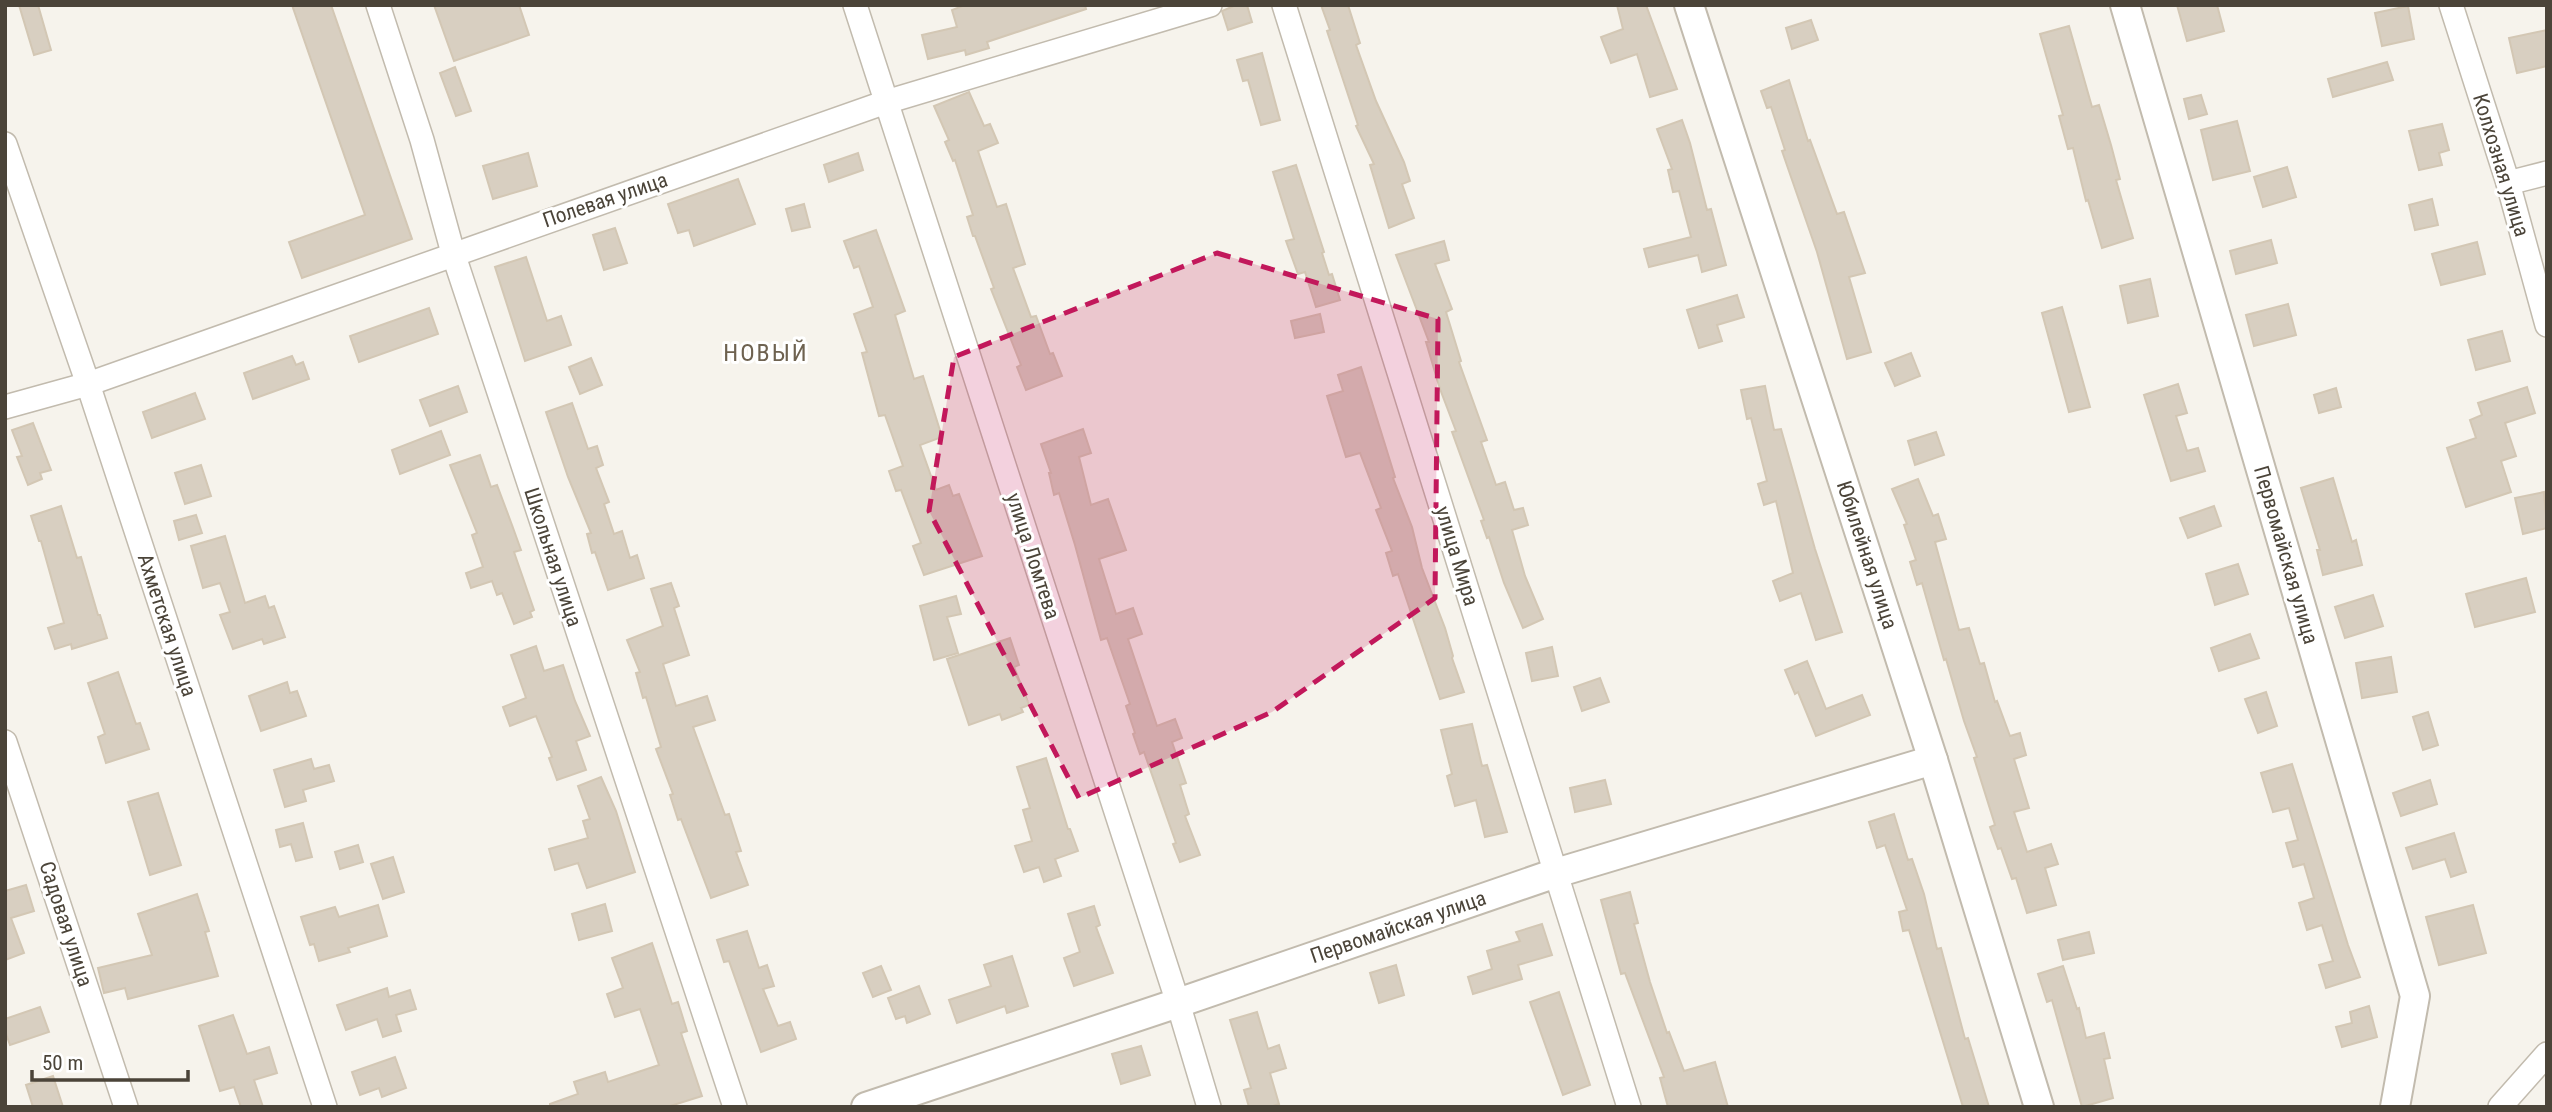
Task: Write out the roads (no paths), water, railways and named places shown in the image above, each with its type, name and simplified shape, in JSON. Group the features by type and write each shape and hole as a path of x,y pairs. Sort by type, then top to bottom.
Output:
{"street":[{"name":"Школьная улица","path":"378,5 422,140 453,253 735,1107"},
{"name":"улица Ломтева","path":"855,5 1178,1003 1209,1107"},
{"name":"Полевая улица","path":"5,407 88,384 886,102 1210,5"},
{"name":"улица Мира","path":"1284,5 1629,1107"},
{"name":"Юбилейная улица","path":"1689,5 1933,760 2039,1107"},
{"name":"Первомайская улица","path":"2125,5 2416,996 2395,1107"},
{"name":"Колхозная улица","path":"2451,5 2508,183 2547,326"},
{"name":"Ахметская улица","path":"5,144 88,384 325,1107"},
{"path":"2508,183 2547,173"},
{"name":"Садовая улица","path":"5,742 126,1107"},
{"name":"Первомайская улица","path":"866,1107 1556,873 1933,760"},
{"path":"2500,1107 2547,1054"}],"district":[{"name":"НОВЫЙ","path":"766,353"}]}
